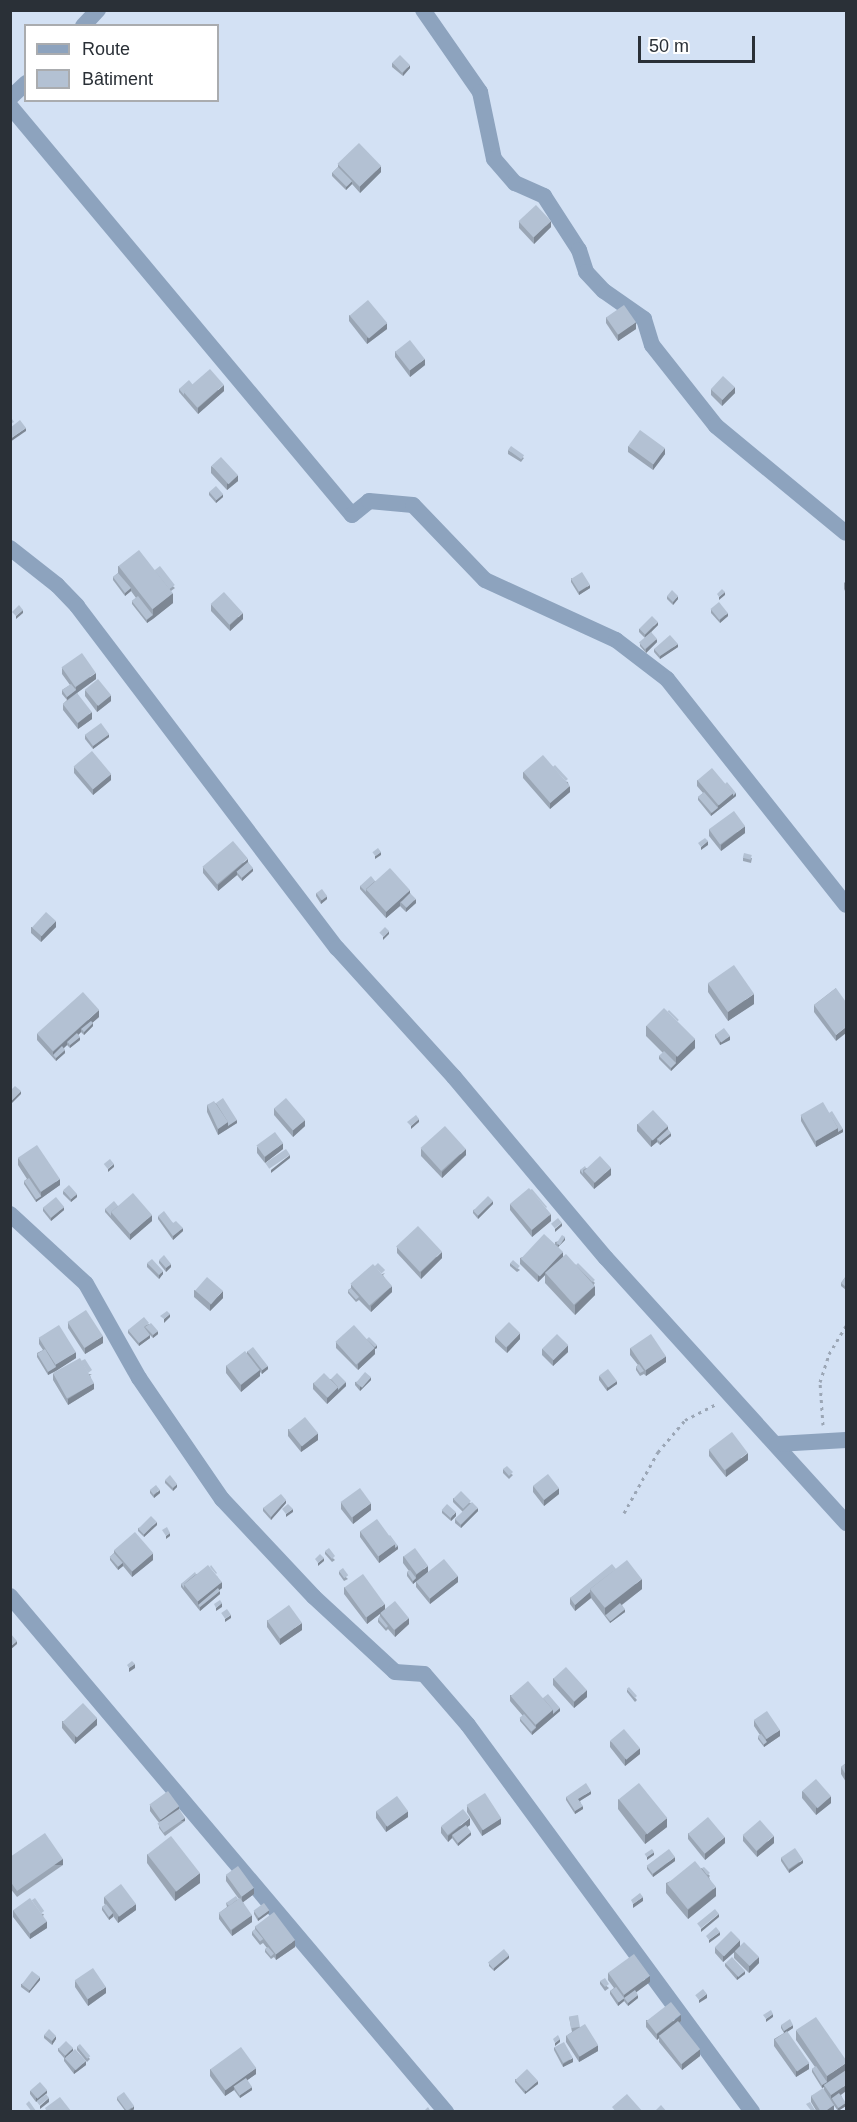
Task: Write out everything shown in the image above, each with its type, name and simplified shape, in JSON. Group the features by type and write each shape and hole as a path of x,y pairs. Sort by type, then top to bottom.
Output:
{"street":[{"path":"85,24 98,10"},
{"path":"423,10 480,92 494,159 516,183 544,196 579,250 586,272 604,291 644,319 652,345 716,426 846,533"},
{"path":"10,98 24,85"},
{"path":"10,106 352,515 369,501 413,505 485,580 616,640 667,679 846,905"},
{"path":"10,548 57,585 77,606 337,948 454,1077 606,1258 777,1444 846,1523"},
{"path":"10,1214 86,1284 139,1378 222,1499 314,1597 395,1672 424,1674 468,1725 752,2112"},
{"path":"777,1444 846,1440"},
{"path":"10,1596 446,2112"}],"path":[{"path":"828,1441 820,1412 820,1382 829,1354 846,1326"},
{"path":"624,1514 658,1452 685,1420 733,1396"}],"building":[{"path":"400,55 410,65 402,73 392,63"},
{"path":"359,143 381,166 360,187 337,164"},
{"path":"338,167 352,181 346,187 332,173"},
{"path":"536,205 551,221 533,237 518,221"},
{"path":"368,300 387,323 369,338 350,315"},
{"path":"624,305 636,322 618,335 606,318"},
{"path":"410,340 425,359 410,371 395,352"},
{"path":"210,369 224,385 197,408 184,392"},
{"path":"723,376 735,387 722,400 711,389"},
{"path":"189,380 193,385 184,392 184,395 179,389"},
{"path":"20,420 26,428 10,439 10,428"},
{"path":"640,430 665,448 653,464 628,446"},
{"path":"511,446 524,455 521,459 508,450"},
{"path":"221,457 238,475 229,484 211,466"},
{"path":"216,486 223,494 216,500 209,492"},
{"path":"139,550 173,593 152,609 119,566"},
{"path":"160,566 175,585 169,589 154,570"},
{"path":"582,572 590,585 579,592 571,579"},
{"path":"118,573 131,588 125,593 113,577"},
{"path":"722,589 725,592 719,597 717,594"},
{"path":"672,590 678,596 673,602 667,596"},
{"path":"224,592 243,613 229,625 211,604"},
{"path":"138,596 153,615 146,620 132,601"},
{"path":"719,602 728,613 719,620 710,609"},
{"path":"19,605 23,610 16,616 12,612"},
{"path":"652,616 658,622 645,634 639,629"},
{"path":"651,632 657,639 645,649 639,642"},
{"path":"670,635 678,644 660,656 654,649"},
{"path":"82,653 96,673 75,687 62,667"},
{"path":"98,679 111,695 98,706 85,690"},
{"path":"71,684 76,690 67,697 62,690"},
{"path":"77,693 92,712 78,723 63,704"},
{"path":"101,723 109,734 93,746 85,735"},
{"path":"92,751 111,774 93,789 74,766"},
{"path":"543,755 570,786 550,803 523,772"},
{"path":"555,765 568,779 566,781 553,767"},
{"path":"712,768 733,793 719,805 697,780"},
{"path":"727,782 736,793 733,796 725,784"},
{"path":"704,792 718,808 712,813 698,797"},
{"path":"734,811 745,826 720,845 709,829"},
{"path":"705,838 708,841 701,847 698,843"},
{"path":"233,841 248,859 217,884 202,867"},
{"path":"378,848 381,852 375,856 372,852"},
{"path":"744,853 752,855 751,860 743,858"},
{"path":"248,862 253,868 242,878 237,872"},
{"path":"390,868 410,890 386,912 366,889"},
{"path":"371,876 375,881 366,889 366,892 360,886"},
{"path":"322,889 327,896 322,900 316,893"},
{"path":"410,893 416,899 406,908 401,902"},
{"path":"46,912 56,921 42,936 32,928"},
{"path":"385,927 389,931 384,937 379,933"},
{"path":"734,965 754,994 728,1012 708,983"},
{"path":"836,988 846,1002 846,1027 836,1035 814,1005"},
{"path":"83,992 99,1010 53,1051 37,1033"},
{"path":"664,1008 695,1039 677,1057 646,1026"},
{"path":"669,1010 679,1020 677,1021 668,1011"},
{"path":"91,1021 93,1023 84,1032 81,1029"},
{"path":"724,1028 730,1036 721,1043 715,1035"},
{"path":"77,1033 80,1037 70,1045 67,1042"},
{"path":"62,1046 65,1050 56,1058 53,1055"},
{"path":"664,1051 676,1063 671,1068 659,1056"},
{"path":"15,1086 21,1091 10,1102 10,1091"},
{"path":"223,1098 237,1120 228,1126 228,1122 216,1103"},
{"path":"286,1098 305,1120 293,1130 274,1108"},
{"path":"214,1101 228,1122 218,1129 207,1105"},
{"path":"823,1102 838,1128 815,1141 800,1115"},
{"path":"653,1110 668,1126 653,1140 638,1124"},
{"path":"832,1111 843,1129 838,1132 829,1113"},
{"path":"416,1115 419,1119 411,1126 407,1122"},
{"path":"445,1126 466,1149 441,1171 420,1148"},
{"path":"668,1129 671,1133 660,1142 657,1139"},
{"path":"275,1132 283,1143 265,1157 256,1146"},
{"path":"37,1145 60,1179 41,1192 18,1158"},
{"path":"286,1149 290,1155 269,1169 265,1163"},
{"path":"600,1156 611,1168 595,1183 584,1171"},
{"path":"110,1159 114,1164 108,1169 104,1164"},
{"path":"29,1178 41,1196 36,1200 24,1181"},
{"path":"69,1185 77,1194 71,1199 63,1190"},
{"path":"529,1188 551,1214 532,1230 510,1204"},
{"path":"532,1189 547,1207 546,1208 530,1190"},
{"path":"133,1193 152,1215 130,1234 111,1212"},
{"path":"488,1196 493,1201 478,1216 473,1211"},
{"path":"56,1197 64,1207 51,1218 43,1208"},
{"path":"114,1201 118,1206 111,1212 111,1216 105,1209"},
{"path":"164,1211 173,1223 176,1221 183,1228 173,1236 158,1216"},
{"path":"558,1218 562,1223 555,1228 551,1224"},
{"path":"418,1226 442,1252 420,1272 396,1246"},
{"path":"544,1234 563,1252 540,1277 521,1259"},
{"path":"562,1235 565,1237 560,1246 556,1243"},
{"path":"566,1254 595,1286 574,1305 545,1273"},
{"path":"164,1255 171,1264 166,1268 159,1260"},
{"path":"152,1259 163,1271 159,1275 147,1263"},
{"path":"513,1260 520,1266 517,1269 510,1263"},
{"path":"378,1263 385,1270 382,1274 374,1267"},
{"path":"578,1263 595,1280 592,1282 576,1265"},
{"path":"373,1264 392,1286 369,1306 350,1284"},
{"path":"846,1276 846,1287 841,1283"},
{"path":"207,1277 223,1291 211,1304 195,1291"},
{"path":"351,1288 359,1297 356,1300 348,1291"},
{"path":"86,1310 103,1336 84,1348 68,1322"},
{"path":"167,1311 170,1314 164,1319 160,1316"},
{"path":"144,1317 149,1323 144,1327 150,1335 139,1343 128,1330"},
{"path":"509,1322 520,1333 506,1347 495,1336"},
{"path":"151,1323 158,1331 153,1335 145,1327"},
{"path":"59,1325 76,1352 56,1365 39,1338"},
{"path":"354,1325 375,1348 356,1365 335,1342"},
{"path":"557,1334 568,1345 553,1360 542,1349"},
{"path":"651,1334 666,1356 645,1370 630,1348"},
{"path":"369,1337 377,1345 375,1347 367,1339"},
{"path":"253,1347 268,1366 262,1370 247,1351"},
{"path":"45,1349 56,1367 48,1372 37,1354"},
{"path":"245,1351 260,1370 241,1385 226,1366"},
{"path":"80,1358 94,1383 67,1398 53,1373"},
{"path":"85,1359 92,1370 88,1373 81,1361"},
{"path":"639,1364 644,1371 640,1373 636,1367"},
{"path":"608,1369 617,1381 608,1388 599,1376"},
{"path":"365,1372 371,1377 362,1388 356,1383"},
{"path":"324,1373 338,1387 328,1398 313,1384"},
{"path":"337,1373 346,1382 338,1390 331,1379"},
{"path":"305,1417 318,1433 302,1447 289,1430"},
{"path":"732,1432 748,1453 724,1470 709,1449"},
{"path":"507,1466 513,1472 509,1476 503,1469"},
{"path":"548,1474 559,1488 544,1500 533,1486"},
{"path":"170,1475 177,1484 173,1488 165,1480"},
{"path":"156,1485 160,1490 154,1495 150,1490"},
{"path":"360,1488 371,1503 352,1517 341,1502"},
{"path":"461,1491 471,1501 463,1509 453,1499"},
{"path":"281,1494 286,1500 271,1517 263,1508"},
{"path":"472,1502 478,1508 461,1525 455,1519"},
{"path":"288,1504 293,1509 286,1514 282,1509"},
{"path":"447,1504 456,1512 451,1518 442,1510"},
{"path":"151,1516 157,1522 144,1534 138,1529"},
{"path":"377,1519 395,1544 378,1556 360,1531"},
{"path":"167,1527 170,1533 166,1536 162,1530"},
{"path":"135,1532 153,1553 132,1572 114,1550"},
{"path":"329,1548 335,1556 332,1559 325,1551"},
{"path":"415,1548 428,1566 417,1574 404,1556"},
{"path":"114,1553 123,1563 118,1567 110,1557"},
{"path":"320,1554 324,1558 318,1563 315,1559"},
{"path":"444,1559 458,1576 430,1599 416,1582"},
{"path":"627,1560 642,1579 605,1608 590,1589"},
{"path":"612,1564 616,1569 590,1589 590,1592 575,1605 570,1598"},
{"path":"208,1565 222,1582 198,1602 184,1585"},
{"path":"343,1568 348,1575 344,1578 339,1571"},
{"path":"410,1570 416,1578 413,1581 407,1572"},
{"path":"195,1572 196,1574 184,1584 184,1588 181,1584"},
{"path":"363,1574 385,1604 366,1617 344,1588"},
{"path":"218,1588 220,1591 200,1607 198,1605"},
{"path":"220,1600 222,1603 216,1608 214,1604"},
{"path":"395,1601 409,1618 394,1630 380,1613"},
{"path":"620,1603 625,1609 611,1621 605,1615"},
{"path":"289,1605 302,1623 280,1639 267,1621"},
{"path":"227,1609 231,1615 225,1619 221,1613"},
{"path":"380,1616 388,1626 386,1628 378,1619"},
{"path":"10,1633 17,1641 10,1647"},
{"path":"132,1661 135,1664 129,1668 127,1665"},
{"path":"566,1667 587,1690 574,1701 553,1678"},
{"path":"528,1681 553,1710 536,1725 511,1696"},
{"path":"629,1687 637,1696 635,1698 627,1689"},
{"path":"548,1694 560,1708 553,1714 553,1710 543,1698"},
{"path":"83,1703 97,1718 77,1737 63,1722"},
{"path":"767,1711 780,1730 767,1739 754,1720"},
{"path":"524,1714 536,1728 531,1732 519,1718"},
{"path":"624,1729 640,1748 626,1760 610,1741"},
{"path":"761,1734 767,1742 764,1744 758,1736"},
{"path":"846,1763 846,1775 841,1767"},
{"path":"816,1779 831,1796 818,1808 802,1791"},
{"path":"586,1783 591,1791 578,1799 583,1806 575,1811 566,1797"},
{"path":"639,1783 667,1818 647,1834 619,1799"},
{"path":"168,1791 179,1806 161,1820 149,1805"},
{"path":"485,1793 501,1818 483,1830 467,1805"},
{"path":"397,1796 408,1811 387,1827 376,1811"},
{"path":"179,1809 185,1818 164,1833 157,1824"},
{"path":"463,1809 470,1818 448,1835 441,1826"},
{"path":"708,1817 725,1837 705,1854 688,1834"},
{"path":"760,1820 774,1836 756,1851 743,1835"},
{"path":"466,1825 471,1832 458,1843 452,1835"},
{"path":"45,1833 63,1859 17,1891 10,1881 10,1857"},
{"path":"171,1836 200,1873 176,1892 147,1854"},
{"path":"795,1848 803,1860 789,1869 781,1858"},
{"path":"652,1849 654,1852 647,1857 645,1854"},
{"path":"669,1849 675,1857 653,1874 647,1866"},
{"path":"695,1861 716,1887 688,1909 667,1884"},
{"path":"238,1866 254,1888 242,1897 226,1875"},
{"path":"704,1867 710,1873 707,1875 702,1868"},
{"path":"121,1884 136,1904 119,1917 104,1897"},
{"path":"640,1893 643,1897 633,1904 631,1900"},
{"path":"236,1896 238,1899 229,1906 226,1903"},
{"path":"30,1898 47,1921 30,1934 13,1910"},
{"path":"35,1898 44,1911 41,1913 32,1900"},
{"path":"240,1898 252,1915 231,1930 219,1913"},
{"path":"264,1903 269,1910 259,1918 253,1911"},
{"path":"106,1904 113,1913 109,1917 102,1907"},
{"path":"715,1909 719,1914 701,1928 697,1923"},
{"path":"274,1912 295,1940 276,1954 255,1926"},
{"path":"716,1927 720,1932 709,1940 706,1936"},
{"path":"255,1929 263,1939 260,1942 252,1932"},
{"path":"731,1931 740,1940 724,1956 715,1947"},
{"path":"744,1942 759,1957 750,1966 735,1951"},
{"path":"268,1947 274,1954 271,1956 265,1950"},
{"path":"504,1949 509,1955 493,1969 488,1962"},
{"path":"634,1954 650,1976 624,1995 608,1973"},
{"path":"732,1957 745,1971 738,1977 725,1963"},
{"path":"93,1968 106,1987 88,1999 75,1980"},
{"path":"32,1971 40,1977 30,1991 22,1985"},
{"path":"605,1978 609,1984 605,1987 600,1981"},
{"path":"616,1987 624,1998 619,2002 610,1991"},
{"path":"703,1989 707,1994 699,2000 695,1995"},
{"path":"635,1990 638,1995 628,2003 624,1998"},
{"path":"671,2002 681,2015 656,2034 647,2021"},
{"path":"771,2010 773,2014 766,2019 763,2015"},
{"path":"578,2015 580,2027 571,2028 569,2016"},
{"path":"816,2017 846,2060 846,2063 827,2076 796,2030"},
{"path":"790,2019 793,2025 784,2031 781,2025"},
{"path":"678,2021 700,2049 681,2064 659,2036"},
{"path":"585,2024 598,2045 580,2057 566,2036"},
{"path":"49,2029 56,2036 52,2041 44,2035"},
{"path":"787,2031 809,2063 797,2072 775,2040"},
{"path":"558,2035 560,2039 555,2043 553,2039"},
{"path":"66,2041 73,2048 65,2056 58,2049"},
{"path":"564,2042 573,2058 563,2063 554,2047"},
{"path":"80,2044 90,2056 87,2059 77,2047"},
{"path":"241,2047 256,2068 226,2090 210,2069"},
{"path":"75,2049 86,2061 76,2070 65,2059"},
{"path":"816,2066 827,2082 822,2085 812,2069"},
{"path":"527,2069 538,2081 526,2092 515,2080"},
{"path":"846,2070 846,2085 831,2095 824,2085"},
{"path":"246,2078 252,2087 240,2096 234,2086"},
{"path":"40,2082 47,2090 37,2099 30,2091"},
{"path":"823,2088 834,2105 821,2112 811,2096"},
{"path":"124,2092 134,2106 127,2111 117,2097"},
{"path":"839,2093 846,2103 839,2108 832,2098"},
{"path":"46,2094 49,2098 39,2105 36,2101"},
{"path":"627,2094 643,2112 616,2112 612,2107"},
{"path":"60,2097 71,2111 47,2112 45,2108"},
{"path":"29,2101 36,2112 32,2112 26,2104"},
{"path":"810,2102 815,2110 812,2112 806,2104"},
{"path":"661,2105 667,2112 654,2112"}]}
